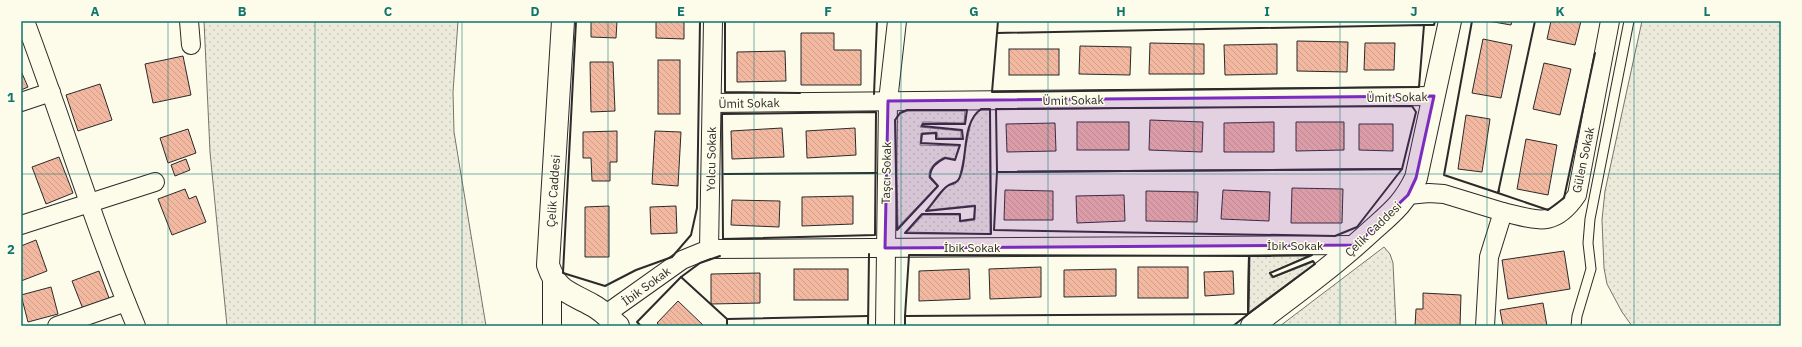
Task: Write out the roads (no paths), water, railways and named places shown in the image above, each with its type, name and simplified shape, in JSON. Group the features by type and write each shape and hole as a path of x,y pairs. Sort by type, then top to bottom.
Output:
{"street":[{"path":"25,21 89,203 136,326"},
{"path":"189,21 191,45"},
{"name":"Çelik Caddesi","path":"563,21 548,265 552,275 563,290 592,305 612,320"},
{"name":"Yolcu Sokak","path":"709,249 713,21"},
{"name":"Taşcı Sokak","path":"885,326 888,101 897,21"},
{"name":"Çelik Caddesi","path":"1252,326 1343,257 1394,212 1408,195 1416,178 1450,21"},
{"name":"Gülen Sokak","path":"1408,195 1429,193 1444,194 1503,212 1542,220 1555,217 1567,209 1577,196 1610,21"},
{"path":"21,102 51,92"},
{"name":"Ümit Sokak","path":"712,103 1434,96"},
{"path":"21,225 155,182"},
{"path":"1486,326 1489,257 1503,212"},
{"name":"İbik Sokak","path":"612,320 682,260 709,249 1356,245"},
{"path":"552,275 552,326"},
{"path":"57,326 126,302"}],"lane":[{"path":"1576,326 1577,316 1591,269 1588,243 1590,219 1629,21"}]}
